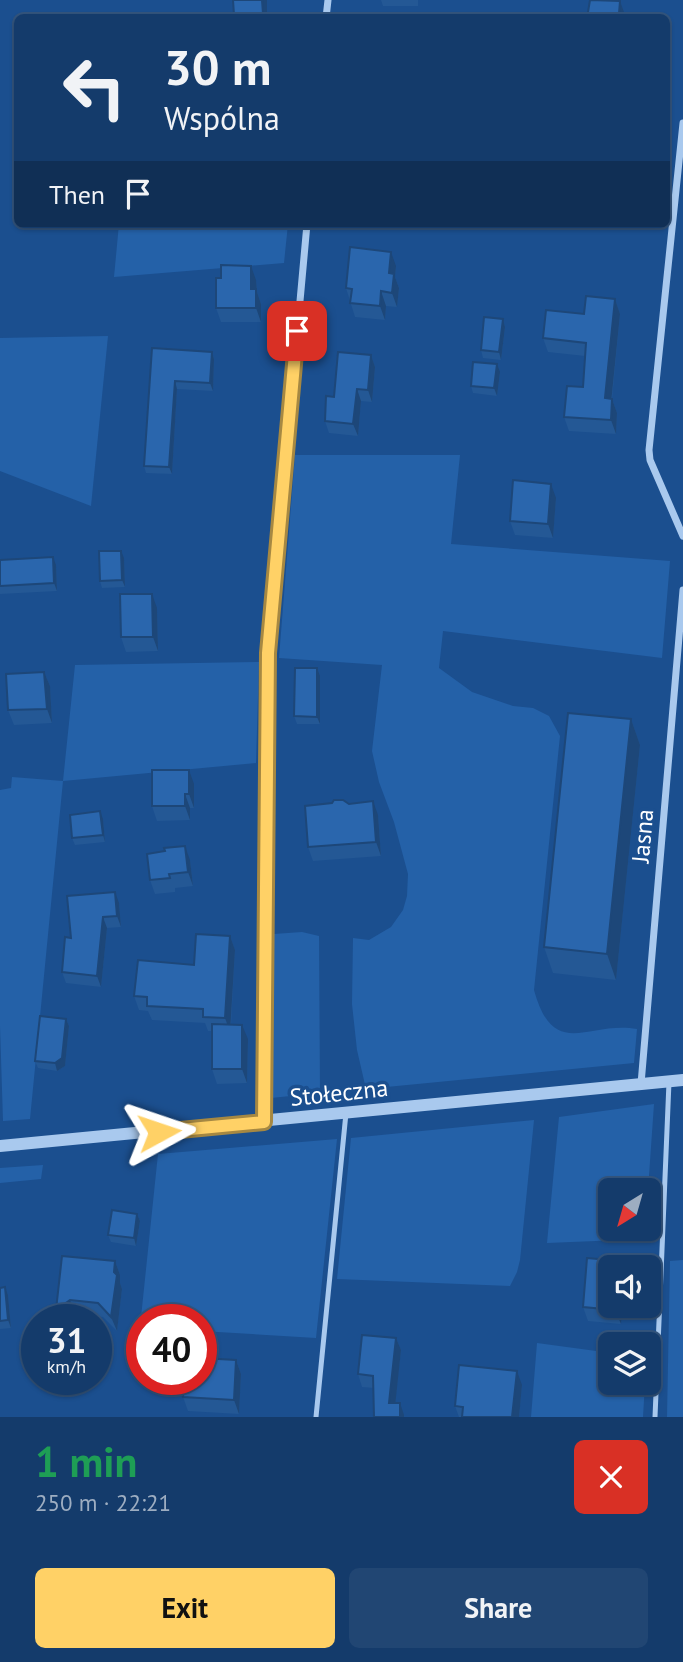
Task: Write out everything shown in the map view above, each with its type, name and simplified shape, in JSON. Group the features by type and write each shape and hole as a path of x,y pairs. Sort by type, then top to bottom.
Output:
{"street":[{"path":"683,123 649,450 650,460 683,536"},
{"path":"264,1122 268,653 307,228"},
{"name":"Jasna","path":"641,1085 683,590"},
{"name":"Stołeczna","path":"0,1146 683,1080"}],"lane":[{"path":"655,1417 669,1082"},
{"path":"316,1417 346,1113"}],"shaded area":[{"path":"119,228 288,228 284,263 114,277"},
{"path":"108,336 91,506 0,471 0,338"},
{"path":"295,455 460,455 451,544 670,561 662,658 443,631 439,668 472,692 513,706 533,708 549,716 560,736 534,990 542,1012 552,1025 562,1032 637,1029 634,1063 366,1089 357,1050 352,1004 353,938 369,940 391,927 403,910 408,874 372,751 382,665 279,658"},
{"path":"259,662 256,763 63,781 75,665"},
{"path":"12,777 63,781 30,1119 3,1121 0,1026 0,790 11,788"},
{"path":"302,932 319,936 320,1093 271,1098 274,934"},
{"path":"654,1104 649,1178 598,1178 598,1241 547,1243 559,1117"},
{"path":"534,1120 520,1260 510,1286 337,1279 351,1138"},
{"path":"337,1139 316,1338 217,1332 217,1304 142,1304 158,1154"},
{"path":"43,1165 41,1179 0,1183 0,1168"},
{"path":"683,1260 683,1417 667,1417 670,1261"},
{"path":"537,1343 598,1351 598,1395 644,1395 643,1417 531,1417"}],"building":[{"path":"233,0 262,0 263,14 234,14"},
{"path":"590,0 620,1 619,14 588,14"},
{"path":"350,247 391,252 389,273 394,274 392,293 381,291 380,306 350,303 352,289 346,288"},
{"path":"221,265 251,266 251,289 256,289 256,308 216,308 216,278 221,278"},
{"path":"586,296 615,299 605,398 612,399 611,420 564,417 567,386 583,387 586,343 543,338 546,310 584,314"},
{"path":"484,317 503,319 499,352 481,350"},
{"path":"152,348 212,352 210,383 175,381 169,467 144,466"},
{"path":"338,352 371,355 368,390 357,389 353,424 325,421 326,396 334,397"},
{"path":"473,362 497,364 494,388 471,386"},
{"path":"513,480 551,484 548,524 510,521"},
{"path":"99,551 121,551 122,580 100,581"},
{"path":"53,557 54,583 0,586 0,560"},
{"path":"120,594 152,594 153,637 121,637"},
{"path":"295,668 317,668 317,717 294,716"},
{"path":"44,672 47,709 8,710 6,674"},
{"path":"568,713 631,719 607,954 544,947"},
{"path":"152,770 189,770 189,794 185,794 185,806 152,806"},
{"path":"334,800 343,800 349,804 373,801 376,842 308,847 305,806 332,803"},
{"path":"100,811 103,835 72,838 70,815"},
{"path":"185,846 188,872 169,874 170,878 150,880 147,854 165,851 164,848"},
{"path":"115,892 117,916 103,917 97,976 62,972 65,937 71,938 67,896"},
{"path":"196,934 230,936 225,1018 203,1017 203,1009 147,1006 147,997 134,996 138,960 194,965"},
{"path":"40,1016 66,1019 62,1058 55,1063 35,1061"},
{"path":"212,1024 242,1025 242,1069 212,1069"},
{"path":"112,1210 137,1214 134,1238 108,1235"},
{"path":"62,1256 115,1261 114,1272 117,1275 112,1310 112,1304 70,1300 64,1304 57,1304"},
{"path":"587,1258 598,1259 598,1308 583,1307"},
{"path":"5,1287 8,1320 0,1321 0,1288"},
{"path":"362,1335 396,1338 389,1403 400,1403 400,1417 374,1417 373,1376 358,1374"},
{"path":"217,1359 236,1360 234,1400 183,1397 217,1395"},
{"path":"459,1365 517,1371 512,1417 462,1417 463,1407 455,1406"}],"route":[{"path":"159,1132 264,1122 268,653 297,331"}]}
